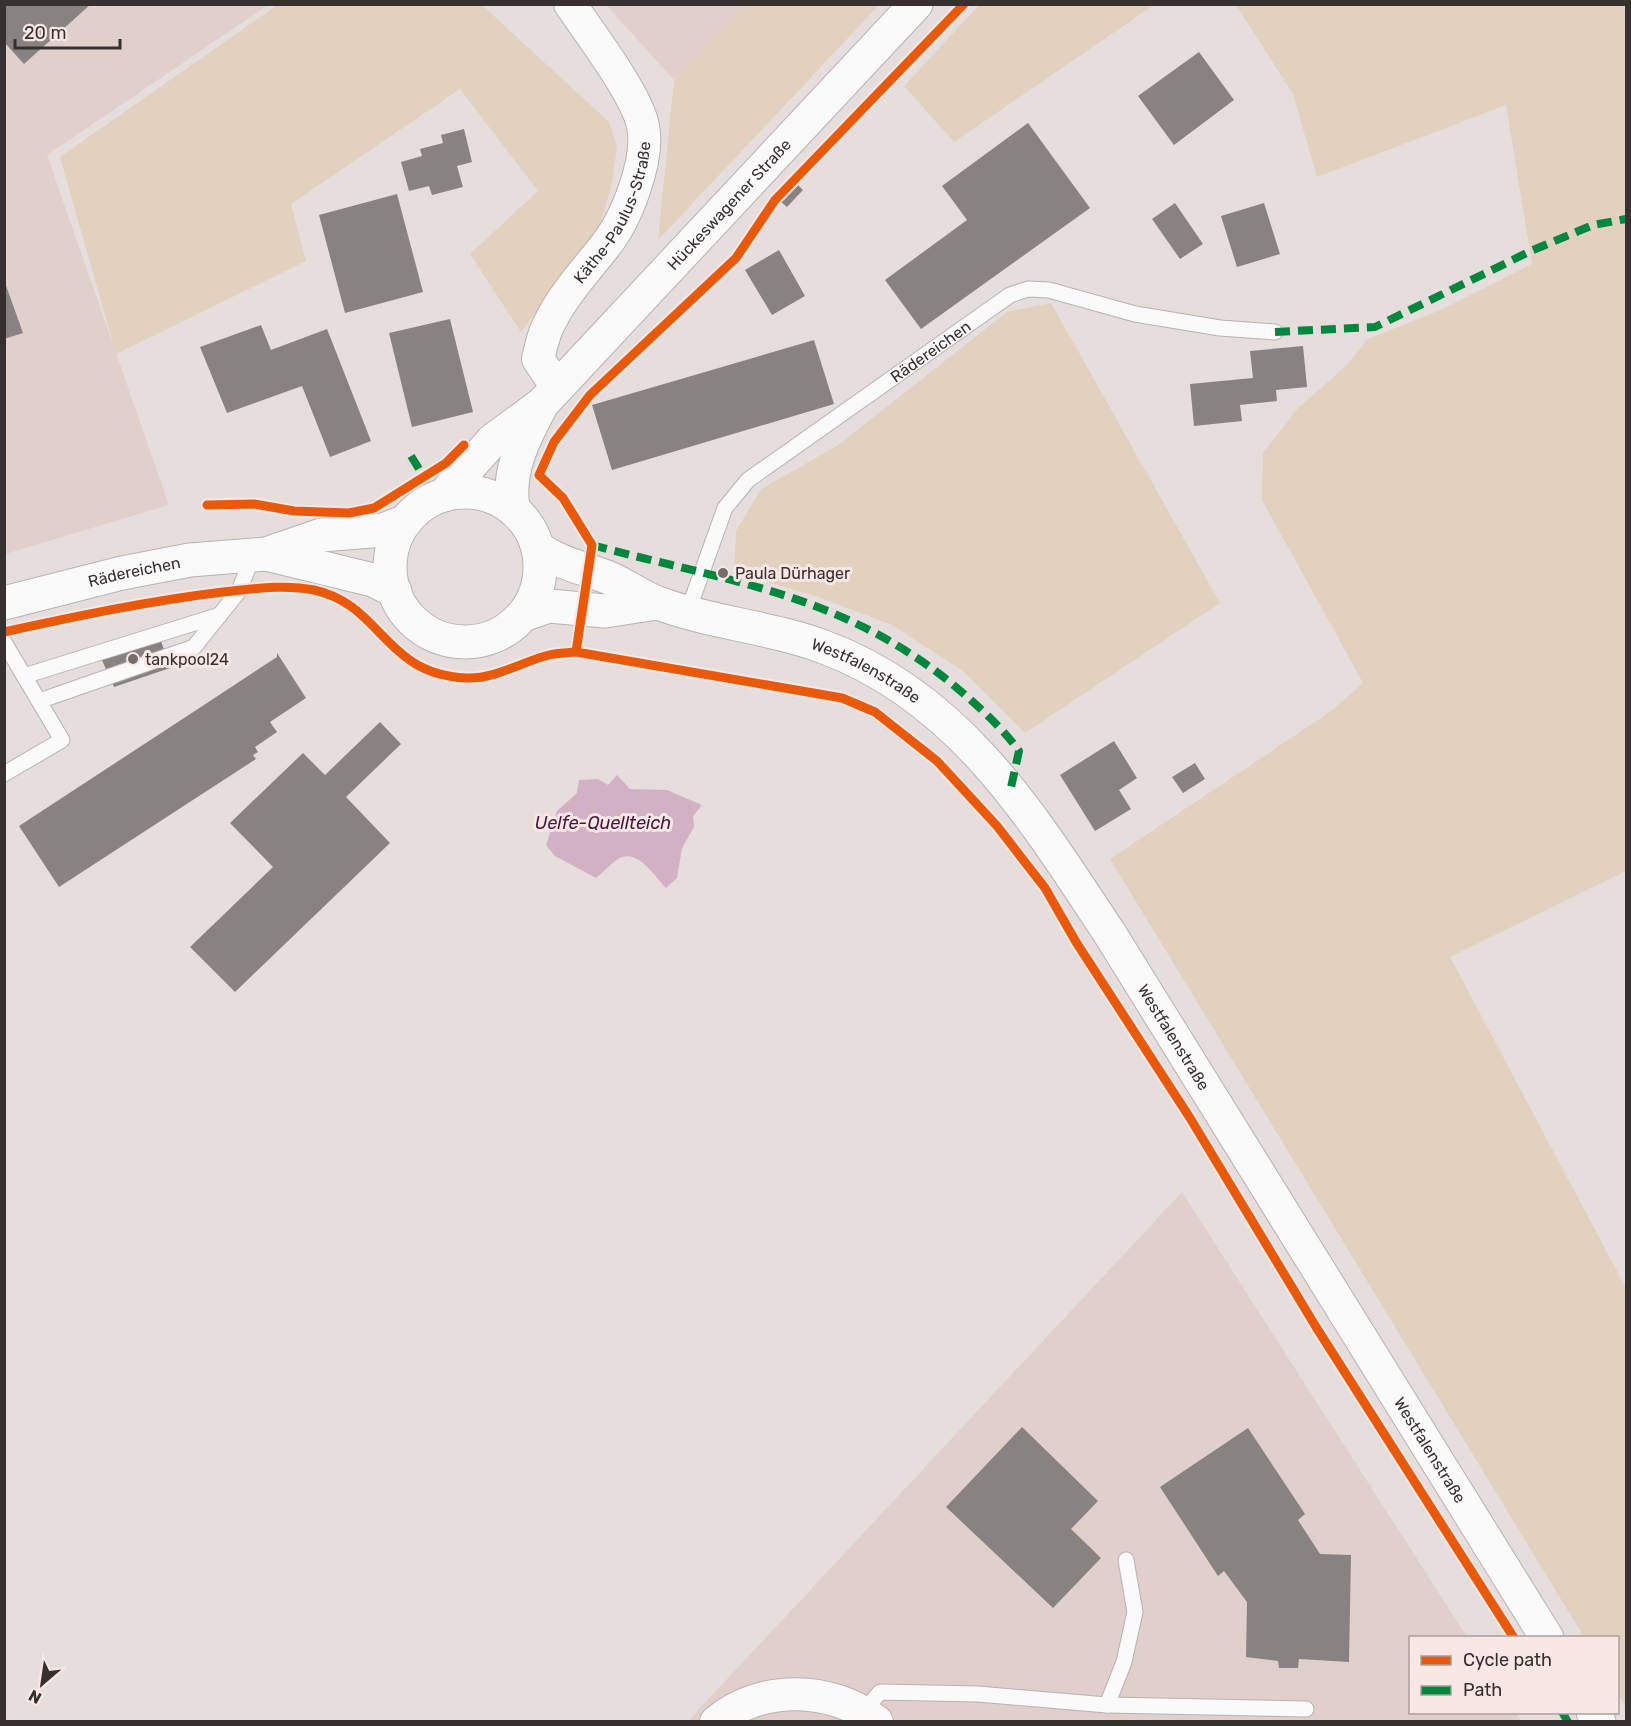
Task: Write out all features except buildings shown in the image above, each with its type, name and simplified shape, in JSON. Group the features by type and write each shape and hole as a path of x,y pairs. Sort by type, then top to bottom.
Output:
{"main road":[{"name":"Hückeswagener Straße","path":"444,495 494,440 550,395 916,4"},
{"name":"Hückeswagener Straße","path":"513,508 510,488 515,466 550,395"},
{"path":"480,493 513,508 529,527 538,549 539,584 523,615 496,635 463,642 446,639 416,623 403,608 394,591 390,572 396,538 406,521 416,510 444,495 480,493"},
{"name":"Rädereichen","path":"4,603 178,562 260,554 321,535 383,530 406,521"},
{"name":"Westfalenstraße","path":"538,549 559,562 610,578 672,607 823,647 876,669 916,695 956,729 993,770 1049,843 1110,934 1546,1636"},
{"name":"Rädereichen","path":"260,554 373,580 394,591"},
{"name":"Westfalenstraße","path":"523,615 549,606 605,610 672,607"}],"street":[{"name":"Käthe-Paulus-Straße","path":"550,395 538,359 551,319 615,233 629,205 642,152 643,126 634,103 570,4"},
{"path":"716,1722 756,1698 809,1693 870,1716"}],"lane":[{"name":"Rädereichen","path":"672,607 725,508 748,480 1010,295 1028,289 1049,290 1135,314 1220,328 1275,332"},
{"path":"39,701 194,647 239,591 260,554"},
{"path":"24,676 220,615"},
{"path":"4,642 62,740 4,774"},
{"path":"1107,1705 1124,1662 1135,1612 1126,1560"},
{"path":"870,1716 880,1692 978,1694 1107,1705 1306,1709"}],"shaded area":[{"path":"279,4 482,5 609,122 617,146 612,183 598,232 521,332 470,254 538,191 460,89 291,204 306,261 116,354 60,157"},
{"path":"980,4 1154,5 954,142 904,86"},
{"path":"5,5 268,5 47,155 169,505 5,554"},
{"path":"606,5 746,5 674,80"},
{"path":"746,5 879,5 658,240 674,80"},
{"path":"1236,5 1626,5 1626,871 1450,957 1626,1288 1626,1708 1619,1695 1619,1636 1583,1636 1110,859 1330,712 1363,683 1262,500 1263,453 1298,408 1346,366 1368,339 1443,309 1532,264 1506,105 1317,177 1293,94"},
{"path":"1051,303 1220,603 1025,733 963,671 892,625 816,596 734,572 736,531 761,489 837,446 1007,312"},
{"path":"1182,1192 1466,1636 1409,1636 1409,1714 1516,1714 1521,1721 687,1722"}],"water":[{"name":"Uelfe-Quellteich","path":"617,775 630,789 667,790 702,805 693,816 694,827 682,848 677,878 666,888 647,866 635,858 622,857 596,878 555,856 546,845 557,811 577,793 579,780 598,779 608,785"}],"marked path":[{"path":"1275,332 1375,327 1533,250 1593,225 1626,219"},
{"path":"411,456 424,477"},
{"path":"592,545 779,594 823,609 909,653 970,699 1012,741 1019,751 1010,792"},
{"path":"1563,1714 1568,1722"}],"cycle path":[{"path":"576,652 592,545 563,498 539,475 554,442 590,395 736,258 775,200 964,4"},
{"path":"207,505 254,504 294,511 349,513 374,508 446,463 464,445"},
{"path":"4,632 113,609 195,596 268,588 303,588 337,598 371,623 400,652 417,665 438,674 477,678 549,655 576,652 842,698 875,712 937,761 997,826 1045,888 1076,942 1190,1118 1316,1327 1513,1636"}],"place":[{"name":"Paula Dürhager","path":"723,573"},
{"name":"tankpool24","path":"133,659"}]}
